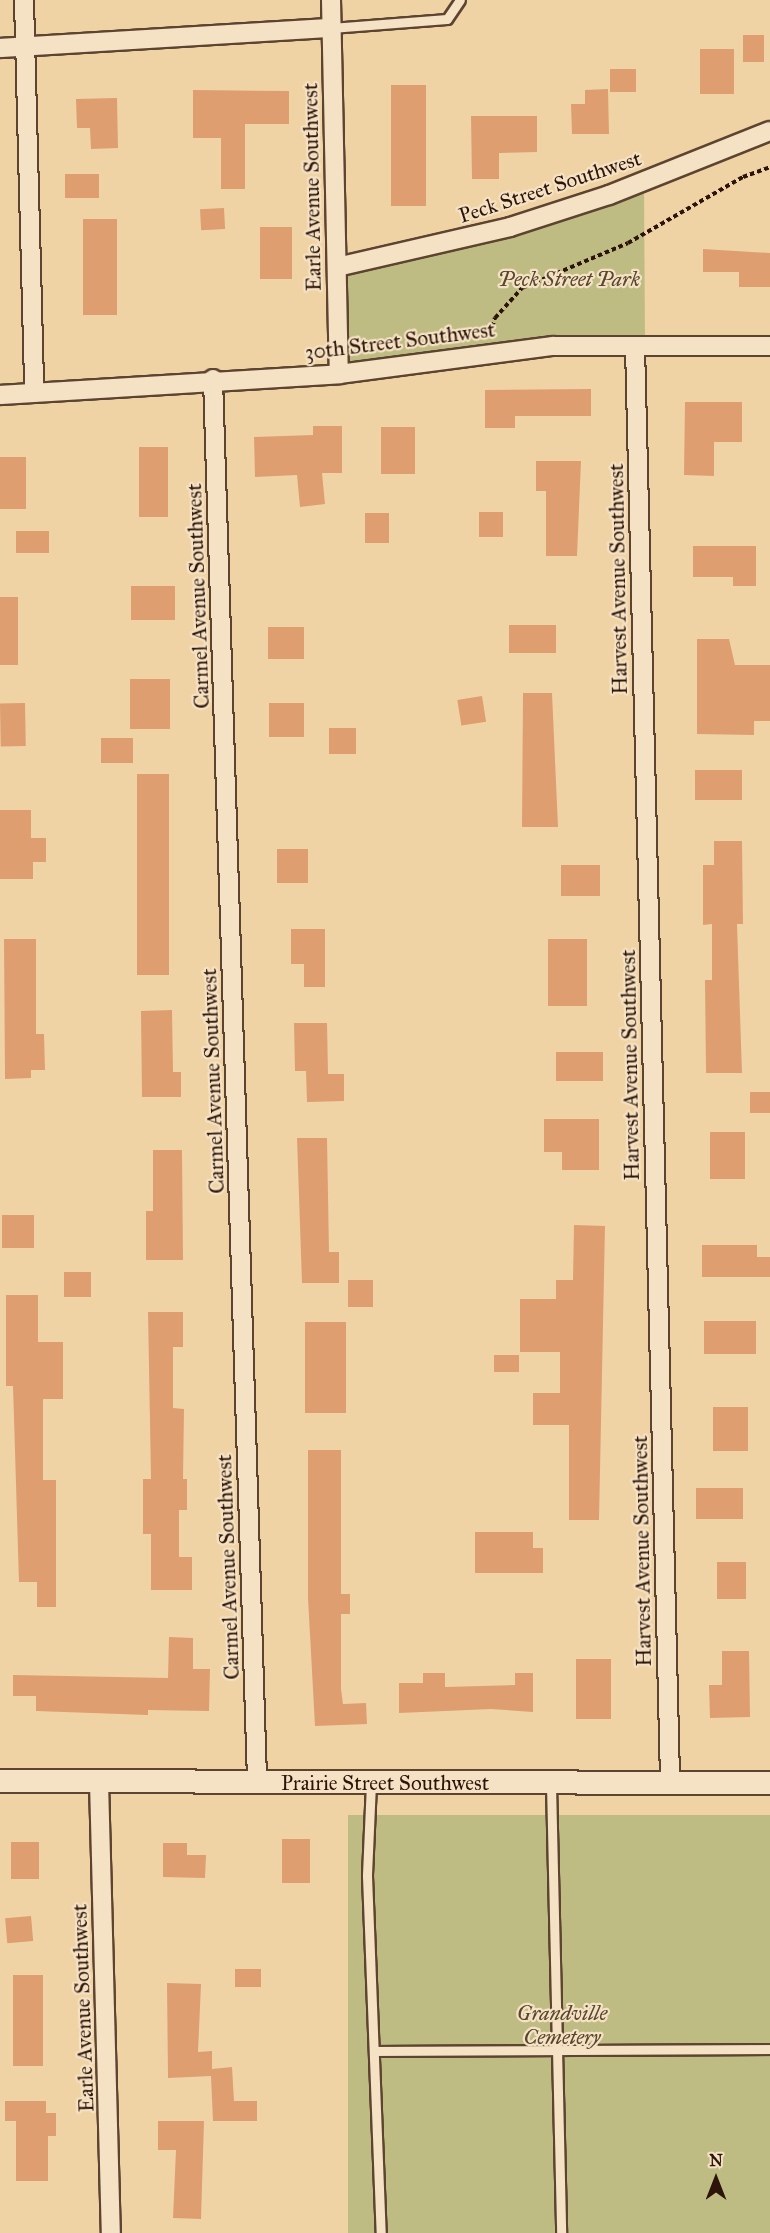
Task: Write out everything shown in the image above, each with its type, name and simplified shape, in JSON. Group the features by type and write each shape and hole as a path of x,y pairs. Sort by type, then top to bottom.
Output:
{"street":[{"path":"24,0 34,392"},
{"name":"Earle Avenue Southwest","path":"331,0 339,374"},
{"path":"0,48 331,28"},
{"name":"Peck Street Southwest","path":"337,267 521,224 609,195 770,131"},
{"name":"30th Street Southwest","path":"0,395 213,379 339,374 485,352 635,346 770,346"},
{"name":"Harvest Avenue Southwest","path":"635,346 670,1784"},
{"name":"Carmel Avenue Southwest","path":"213,379 257,1782"},
{"name":"Prairie Street Southwest","path":"0,1781 770,1783"},
{"name":"Earle Avenue Southwest","path":"99,1782 111,2233"}],"lane":[{"path":"331,28 447,19 460,0"},
{"path":"371,1783 367,1876 376,2051 381,2233"},
{"path":"551,1784 561,2233"},
{"path":"376,2051 770,2049"}],"path":[{"path":"485,352 495,318 522,288 628,243 743,177 770,167"}],"green space":[{"name":"Peck Street Park","path":"644,182 645,346 339,374 337,267"},
{"name":"Grandville Cemetery","path":"348,1815 770,1815 770,2233 348,2233"}],"building":[{"path":"743,35 764,35 764,62 743,62"},
{"path":"700,49 734,49 734,94 700,94"},
{"path":"610,69 636,69 636,92 610,92"},
{"path":"391,85 426,85 426,206 391,206"},
{"path":"608,89 609,134 572,134 571,104 585,104 585,90"},
{"path":"193,90 289,91 289,124 245,124 245,189 221,189 221,138 193,138"},
{"path":"117,98 118,148 91,149 90,128 77,128 76,99"},
{"path":"471,116 537,116 537,152 499,153 499,179 472,179"},
{"path":"65,174 99,174 99,198 65,198"},
{"path":"224,208 225,229 201,230 200,209"},
{"path":"83,219 117,219 117,315 83,315"},
{"path":"260,227 292,227 292,279 260,279"},
{"path":"703,249 770,253 770,287 739,287 739,272 703,272"},
{"path":"591,389 591,416 515,416 515,428 485,428 485,390"},
{"path":"685,402 742,402 742,442 714,442 714,476 684,475"},
{"path":"313,426 342,426 342,473 322,473 325,504 300,507 297,475 255,477 254,437 313,435"},
{"path":"381,427 415,427 415,474 381,474"},
{"path":"139,447 168,447 168,517 139,517"},
{"path":"0,457 26,457 26,509 0,509"},
{"path":"536,461 581,461 577,556 546,556 546,491 536,491"},
{"path":"479,512 503,512 503,537 479,537"},
{"path":"365,513 389,513 389,543 365,543"},
{"path":"16,531 49,531 49,553 16,553"},
{"path":"693,546 756,546 756,586 733,586 733,577 693,577"},
{"path":"131,586 175,586 175,620 131,620"},
{"path":"0,597 18,597 18,665 0,665"},
{"path":"509,625 556,625 556,653 509,653"},
{"path":"268,627 304,627 304,659 268,659"},
{"path":"697,639 729,639 735,665 770,665 770,721 754,721 754,735 697,734"},
{"path":"130,679 170,679 170,729 130,729"},
{"path":"523,693 552,693 558,827 522,827"},
{"path":"482,696 486,722 461,726 457,700"},
{"path":"0,703 25,703 26,746 1,746"},
{"path":"269,703 304,703 304,737 269,737"},
{"path":"329,728 356,728 356,754 329,754"},
{"path":"101,738 133,738 133,763 101,763"},
{"path":"695,770 742,770 742,800 695,800"},
{"path":"137,774 169,774 169,975 137,975"},
{"path":"0,810 31,810 31,838 46,838 46,862 33,862 33,879 0,879"},
{"path":"714,841 742,841 743,924 737,924 742,1073 706,1073 705,980 712,980 712,924 703,925 703,865 714,865"},
{"path":"277,849 308,849 308,883 277,883"},
{"path":"561,865 600,865 600,896 561,896"},
{"path":"291,929 325,929 325,987 304,987 304,964 291,964"},
{"path":"4,939 36,939 36,1034 44,1034 45,1070 31,1070 31,1078 5,1079"},
{"path":"548,939 587,939 587,1006 548,1006"},
{"path":"172,1010 173,1072 181,1072 181,1097 142,1097 141,1011"},
{"path":"294,1023 327,1023 328,1074 344,1074 344,1101 307,1102 306,1071 295,1071"},
{"path":"556,1052 603,1052 603,1081 556,1081"},
{"path":"750,1092 770,1092 770,1113 750,1113"},
{"path":"544,1119 599,1119 599,1170 562,1170 562,1152 544,1152"},
{"path":"710,1132 745,1132 745,1179 710,1179"},
{"path":"297,1138 327,1138 329,1252 339,1252 339,1283 302,1283"},
{"path":"153,1150 182,1150 183,1260 146,1260 146,1211 153,1211"},
{"path":"2,1215 34,1215 34,1248 2,1248"},
{"path":"574,1225 605,1226 599,1520 569,1520 569,1425 533,1425 533,1393 560,1393 560,1352 520,1352 520,1299 556,1299 556,1280 573,1280"},
{"path":"702,1245 757,1245 757,1257 770,1257 770,1277 702,1277"},
{"path":"64,1272 91,1272 91,1297 64,1297"},
{"path":"348,1280 373,1280 373,1307 348,1307"},
{"path":"6,1295 38,1295 38,1342 63,1342 63,1399 43,1399 43,1480 56,1480 56,1607 37,1607 37,1582 19,1582 13,1386 6,1386"},
{"path":"148,1312 183,1312 183,1347 173,1347 173,1408 184,1409 183,1479 187,1479 187,1510 179,1510 179,1557 192,1557 192,1590 151,1590 151,1534 143,1534 143,1479 151,1479"},
{"path":"704,1321 756,1321 756,1354 704,1354"},
{"path":"305,1322 346,1322 346,1413 305,1413"},
{"path":"494,1355 519,1355 519,1372 494,1372"},
{"path":"713,1407 748,1407 748,1451 713,1451"},
{"path":"308,1450 341,1450 341,1594 350,1594 350,1614 341,1614 341,1689 343,1704 366,1703 367,1724 315,1726 308,1598"},
{"path":"696,1488 743,1488 743,1519 696,1519"},
{"path":"475,1532 533,1532 533,1548 543,1548 543,1573 475,1573"},
{"path":"717,1562 746,1562 746,1599 717,1599"},
{"path":"169,1637 193,1638 193,1669 210,1669 209,1711 148,1710 148,1715 36,1711 36,1696 13,1696 13,1675 168,1678"},
{"path":"722,1651 749,1651 750,1717 710,1718 709,1685 722,1685"},
{"path":"576,1659 611,1659 611,1719 576,1719"},
{"path":"423,1673 445,1673 445,1687 515,1685 515,1673 533,1673 533,1712 491,1709 399,1713 399,1683 423,1683"},
{"path":"282,1839 310,1839 310,1883 282,1883"},
{"path":"11,1842 39,1842 39,1879 11,1879"},
{"path":"163,1843 187,1843 187,1855 206,1855 205,1878 163,1877"},
{"path":"31,1916 33,1941 7,1943 5,1918"},
{"path":"235,1969 261,1969 261,1987 235,1987"},
{"path":"13,1975 43,1975 43,2066 13,2066"},
{"path":"167,1983 201,1984 198,2052 212,2051 212,2069 232,2067 234,2101 257,2101 257,2121 213,2121 211,2076 168,2078"},
{"path":"5,2101 46,2101 46,2113 56,2113 56,2136 48,2136 48,2181 16,2181 16,2121 5,2121"},
{"path":"158,2121 204,2121 201,2219 173,2218 176,2150 158,2150"}]}
